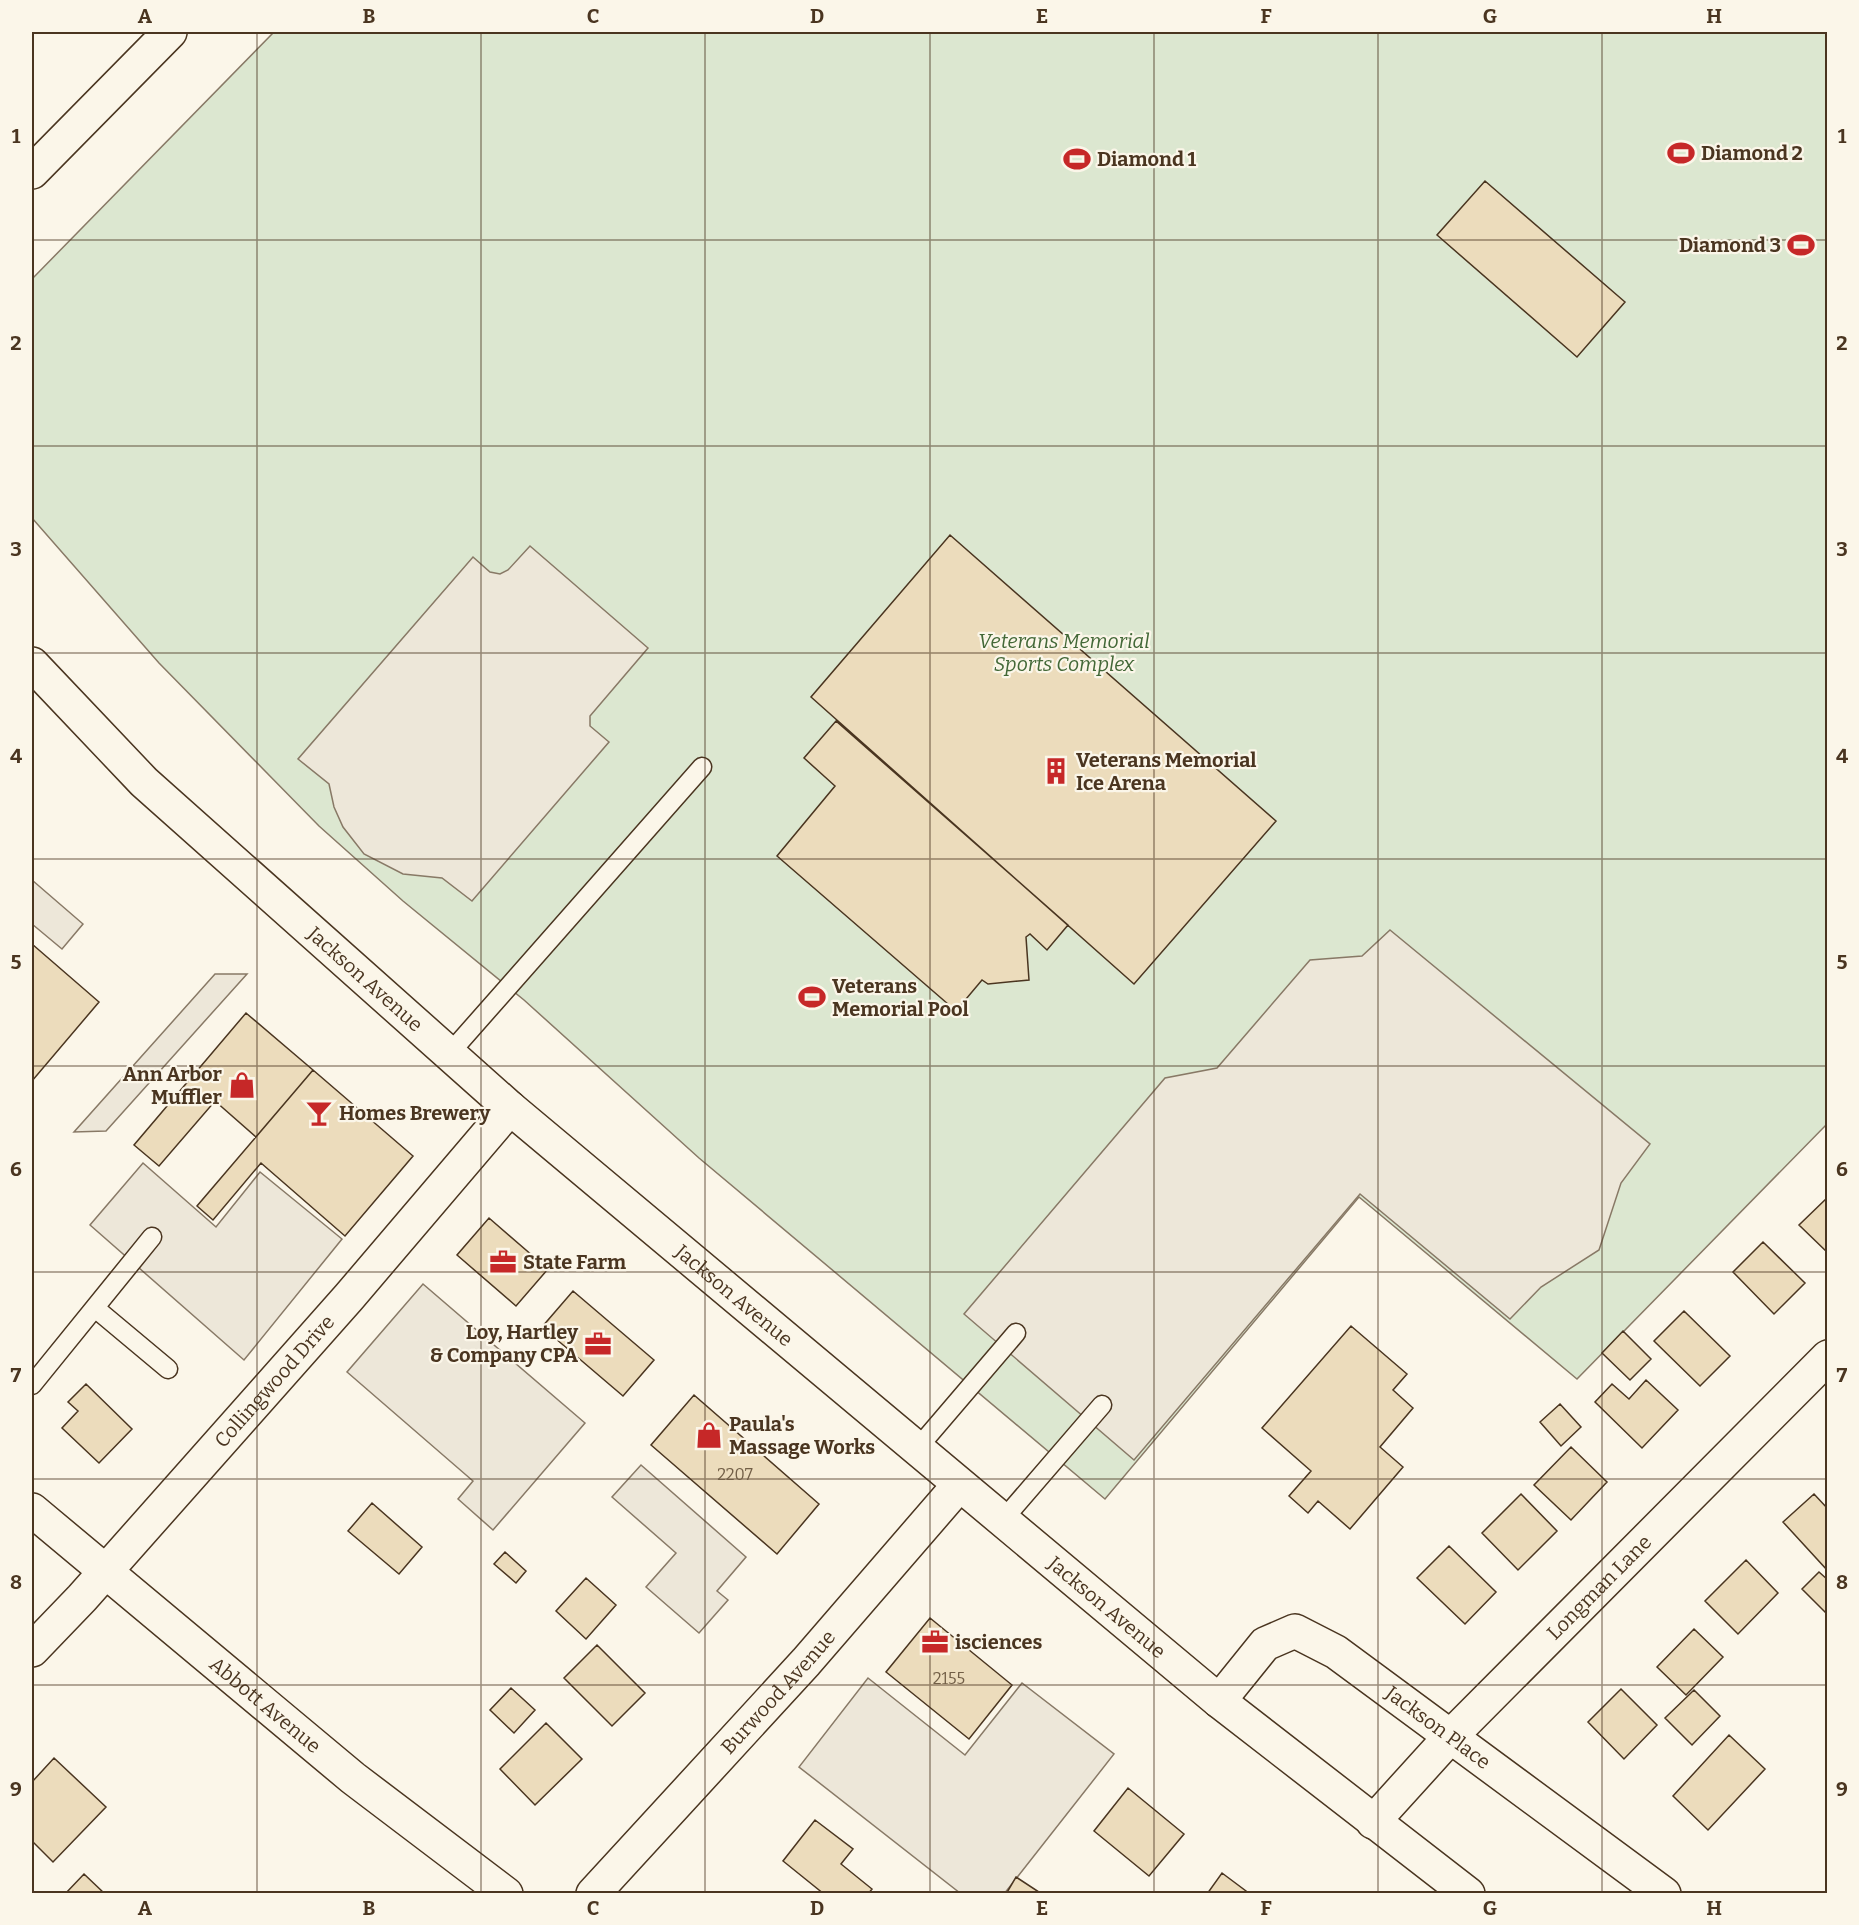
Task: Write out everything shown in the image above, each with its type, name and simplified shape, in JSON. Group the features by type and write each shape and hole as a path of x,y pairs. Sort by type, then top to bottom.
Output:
{"street":[{"path":"32,172 170,32"},
{"name":"Jackson Avenue","path":"32,664 144,783 510,1108 916,1450 1219,1701 1468,1893"},
{"name":"Collingwood Drive","path":"32,1650 104,1573 384,1258 510,1108"},
{"name":"Longman Lane","path":"1373,1822 1450,1737 1827,1357"},
{"name":"Burwood Avenue","path":"593,1893 806,1662 959,1485"},
{"name":"Abbott Avenue","path":"32,1510 104,1573 353,1778 506,1893"},
{"name":"Jackson Place","path":"1219,1701 1265,1644 1296,1631 1336,1652 1664,1893"}],"lane":[{"path":"449,1054 702,767"},
{"path":"32,1385 152,1237"},
{"path":"95,1308 168,1369"},
{"path":"916,1450 1016,1333"},
{"path":"1002,1521 1102,1405"}],"green space":[{"name":"Veterans Memorial Sports Complex","path":"274,32 1827,32 1827,1124 1577,1379 1359,1197 1105,1499 699,1158 524,1000 403,901 319,826 159,663 32,518 32,279"}],"shaded area":[{"path":"530,546 648,648 590,716 590,726 609,742 472,901 442,878 403,874 364,854 343,827 334,807 329,784 298,759 473,557 490,572 500,574 508,570"},
{"path":"32,880 83,924 62,949 32,924"},
{"path":"1390,930 1650,1144 1621,1183 1599,1250 1541,1287 1510,1319 1360,1194 1134,1460 964,1314 1165,1078 1217,1068 1310,960 1362,956"},
{"path":"215,974 247,974 106,1131 74,1132"},
{"path":"143,1163 216,1227 260,1172 342,1239 244,1360 90,1225"},
{"path":"423,1284 585,1423 493,1530 458,1499 473,1481 347,1372"},
{"path":"641,1465 746,1557 717,1591 728,1600 699,1633 646,1587 676,1553 612,1497"},
{"path":"868,1678 965,1755 1022,1683 1114,1754 1004,1894 960,1893 799,1767"}],"building":[{"path":"1485,181 1625,302 1577,357 1437,235"},
{"name":"Veterans Memorial Ice Arena","path":"950,535 1276,821 1134,984 811,697"},
{"path":"836,721 1068,925 1047,950 1030,934 1026,937 1029,980 988,984 982,980 956,1011 777,856 835,786 804,758"},
{"path":"32,944 99,1002 32,1081"},
{"name":"Ann Arbor Muffler","path":"246,1013 313,1070 256,1137 215,1101 159,1166 134,1145"},
{"name":"Homes Brewery","path":"313,1070 413,1156 345,1236 261,1163 213,1220 197,1206"},
{"path":"1828,1197 1828,1253 1799,1225"},
{"name":"State Farm","path":"489,1218 548,1269 516,1306 457,1255"},
{"path":"1763,1242 1805,1283 1774,1314 1733,1272"},
{"name":"Loy, Hartley & Company CPA","path":"573,1291 654,1360 623,1396 542,1327"},
{"path":"1684,1311 1730,1356 1700,1386 1654,1341"},
{"path":"1351,1326 1407,1374 1393,1390 1413,1408 1380,1447 1403,1467 1350,1529 1318,1501 1308,1513 1289,1496 1311,1471 1262,1428"},
{"path":"1623,1331 1651,1359 1630,1380 1602,1353"},
{"path":"1646,1380 1678,1410 1642,1448 1595,1402 1612,1384 1629,1399"},
{"path":"86,1384 132,1429 99,1463 62,1428 78,1411 68,1402"},
{"path":"694,1395 819,1504 777,1554 651,1445"},
{"path":"1560,1404 1581,1427 1561,1446 1540,1422"},
{"path":"1571,1447 1607,1482 1571,1520 1534,1485"},
{"path":"1521,1494 1557,1531 1518,1570 1482,1533"},
{"path":"1814,1494 1828,1509 1828,1571 1783,1522"},
{"path":"372,1503 422,1547 399,1574 348,1531"},
{"path":"1449,1546 1496,1592 1465,1624 1417,1578"},
{"path":"505,1552 526,1571 516,1583 494,1564"},
{"path":"1746,1560 1778,1593 1738,1634 1705,1601"},
{"path":"1819,1572 1828,1580 1828,1609 1825,1612 1802,1589"},
{"path":"586,1578 616,1605 586,1639 556,1611"},
{"path":"930,1618 1012,1685 969,1739 886,1672"},
{"path":"1694,1629 1723,1657 1686,1695 1657,1667"},
{"path":"597,1645 645,1693 612,1726 564,1678"},
{"path":"511,1688 535,1710 514,1733 490,1710"},
{"path":"1621,1689 1657,1725 1624,1759 1588,1722"},
{"path":"1694,1690 1720,1716 1692,1745 1665,1718"},
{"path":"546,1723 582,1759 535,1805 500,1769"},
{"path":"1729,1735 1765,1769 1708,1830 1673,1796"},
{"path":"54,1758 106,1807 53,1862 32,1841 32,1782"},
{"path":"1128,1788 1184,1834 1149,1876 1094,1831"},
{"path":"815,1820 853,1849 841,1864 872,1889 868,1894 824,1894 783,1861"},
{"path":"1222,1873 1250,1894 1207,1894"},
{"path":"84,1874 105,1894 65,1894"},
{"path":"1016,1877 1042,1894 1006,1894"}],"place":[{"name":"Diamond 2","path":"1681,153"},
{"name":"Diamond 1","path":"1077,159"},
{"name":"Diamond 3","path":"1801,245"},
{"name":"Veterans Memorial Ice Arena","path":"1056,771"},
{"name":"Veterans Memorial Pool","path":"812,997"},
{"name":"Ann Arbor Muffler","path":"242,1085"},
{"name":"Homes Brewery","path":"319,1113"},
{"name":"State Farm","path":"503,1262"},
{"name":"Loy, Hartley & Company CPA","path":"598,1344"},
{"name":"Paula's Massage Works","path":"709,1435"},
{"name":"isciences","path":"935,1642"}]}
